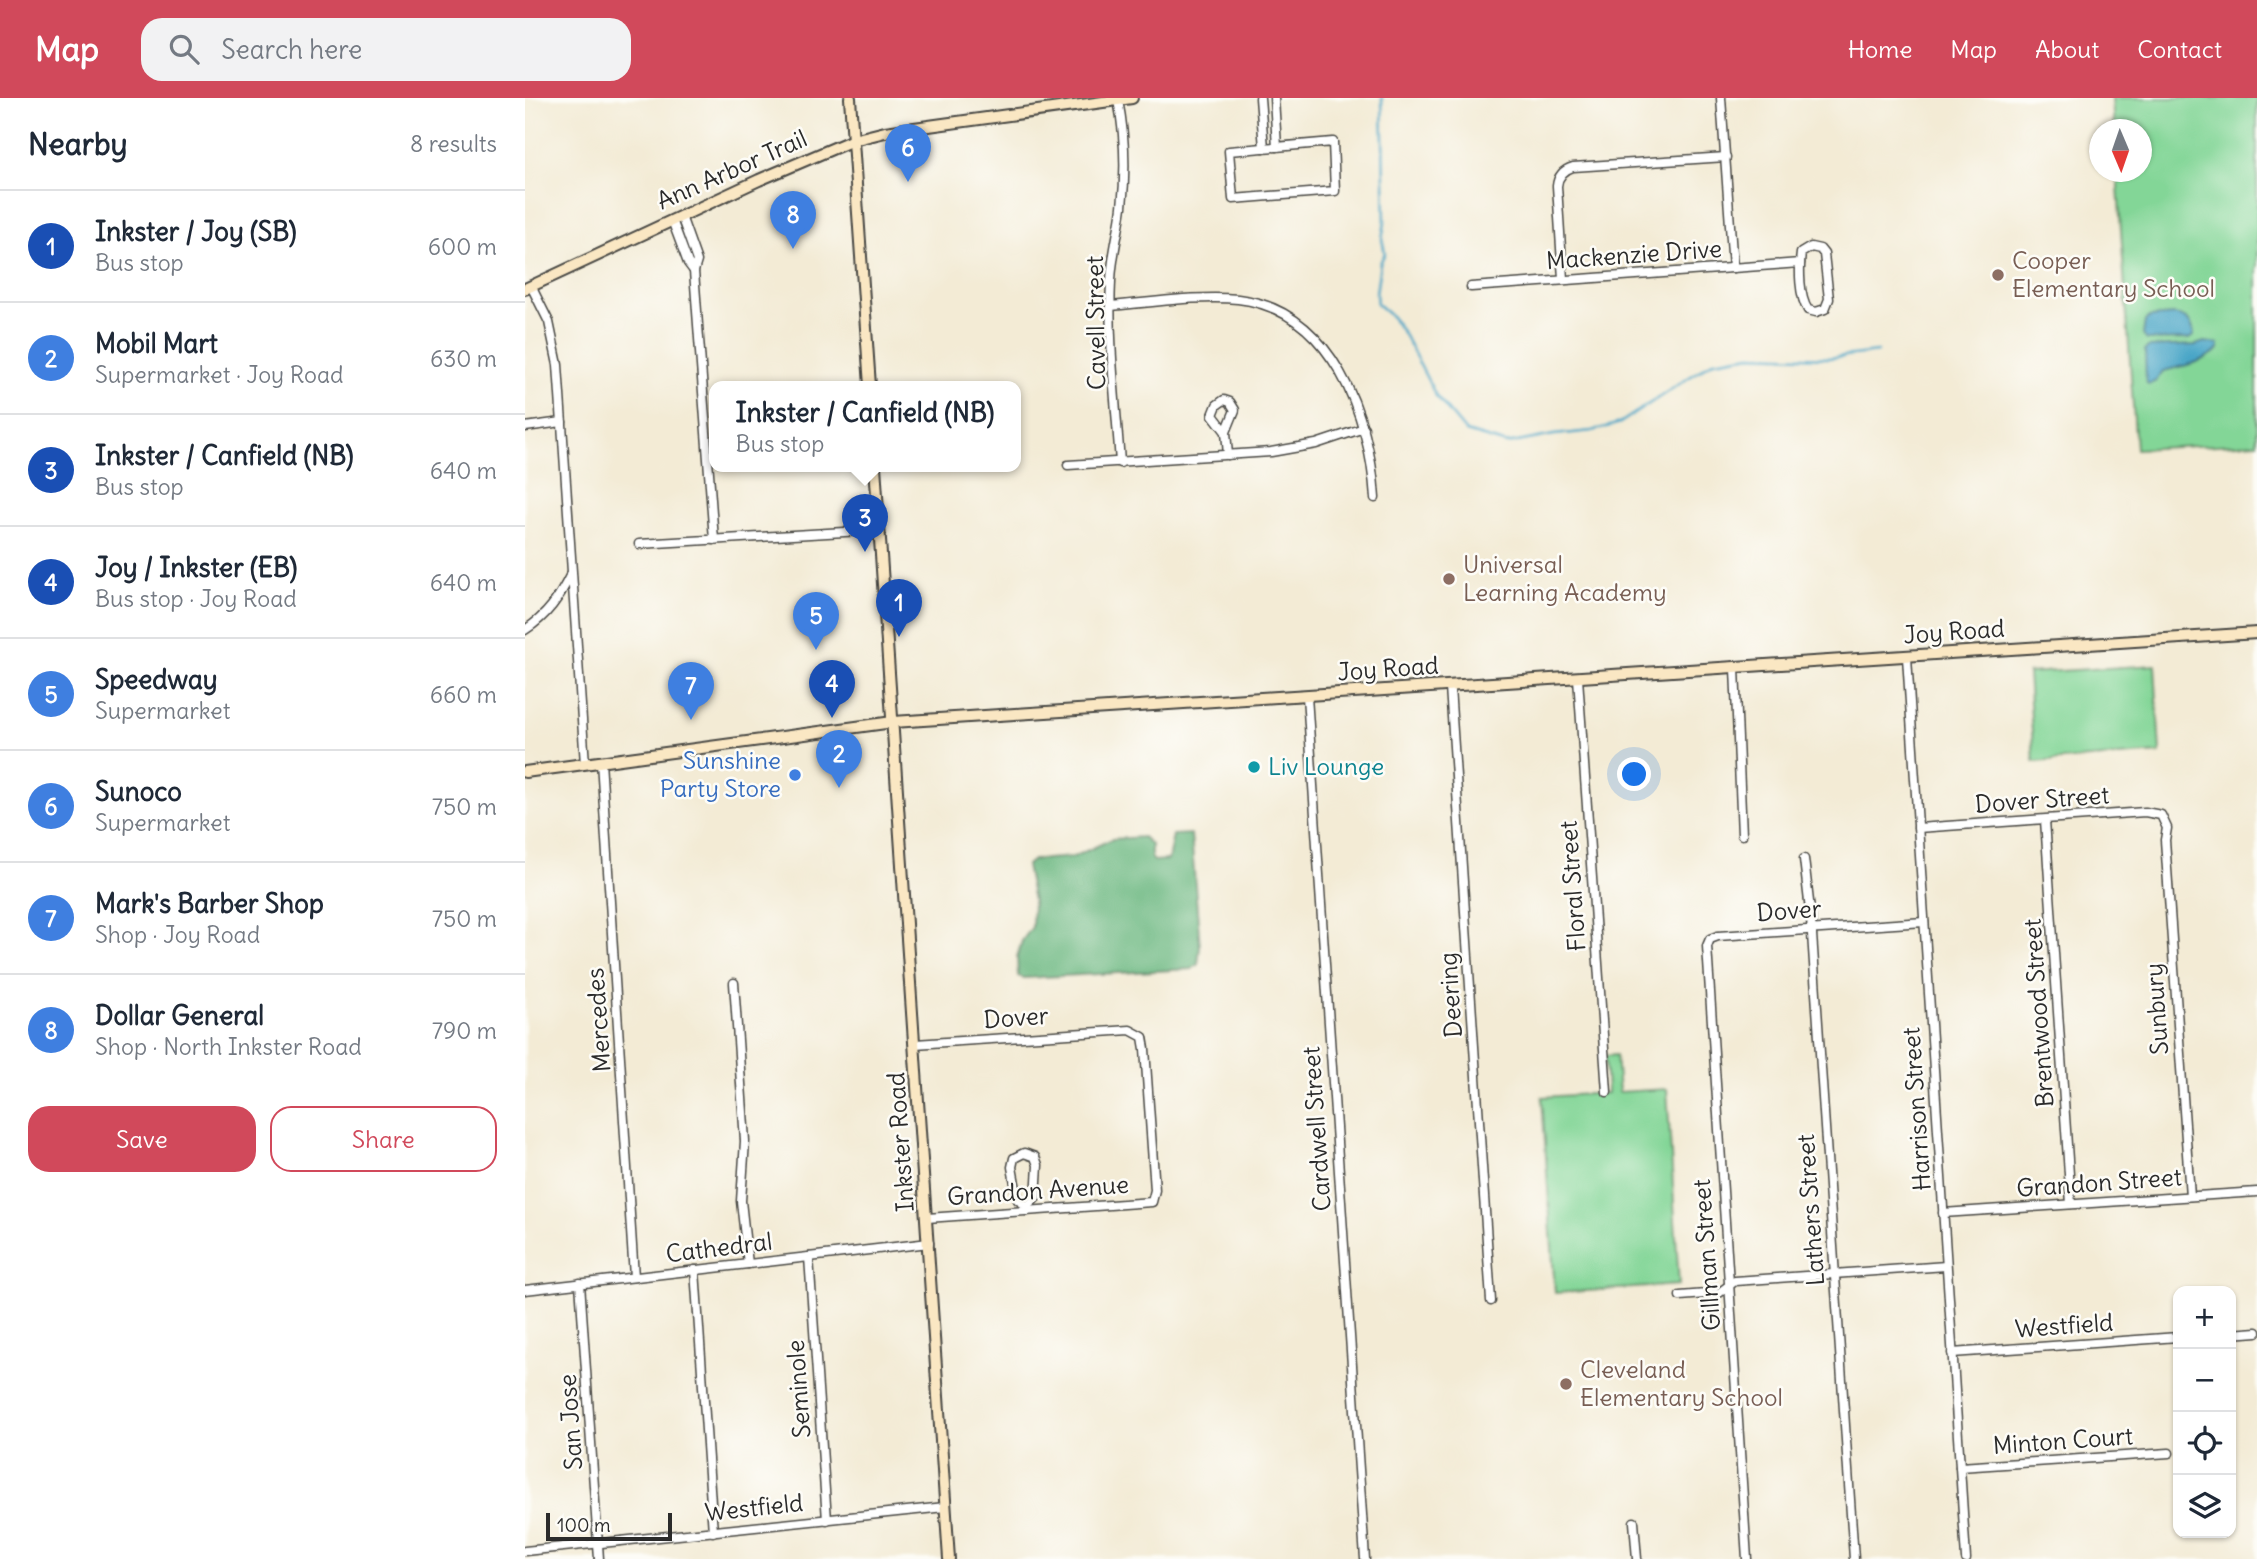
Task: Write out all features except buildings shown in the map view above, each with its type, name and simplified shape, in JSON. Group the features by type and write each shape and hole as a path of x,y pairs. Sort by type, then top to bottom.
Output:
{"main road":[{"path":"850,98 870,381"},
{"name":"Ann Arbor Trail","path":"528,288 759,180 853,140 895,131 1132,98"},
{"name":"Inkster Road","path":"875,472 927,1218 923,1244 949,1559"},
{"name":"Joy Road","path":"525,772 893,722 2257,633"}],"street":[{"path":"1260,98 1264,148"},
{"path":"1274,98 1277,147"},
{"path":"1721,98 1733,268"},
{"name":"Cavell Street","path":"1118,100 1125,174 1112,262 1110,306 1120,463"},
{"path":"1333,142 1335,191 1233,200 1229,151 1277,147 1333,142"},
{"path":"1563,279 1557,186 1564,171 1573,167 1726,157"},
{"path":"677,218 688,263 694,271 713,540"},
{"name":"Mackenzie Drive","path":"1811,247 1820,249 1824,254 1829,299 1821,312 1812,312 1805,306 1800,263 1801,253 1811,247"},
{"name":"Mackenzie Drive","path":"1471,287 1800,263"},
{"path":"528,288 552,334 558,365 585,764"},
{"path":"1110,306 1226,298 1254,302 1275,310 1305,329 1328,354 1350,392 1364,428 1372,463 1375,498"},
{"path":"525,427 562,422"},
{"path":"1068,465 1299,448 1364,428"},
{"path":"1226,432 1228,455"},
{"path":"639,544 879,530"},
{"path":"525,630 551,610 572,571"},
{"name":"Harrison Street","path":"1907,657 1966,1559"},
{"path":"1735,668 1742,835"},
{"name":"Floral Street","path":"1578,678 1607,1092"},
{"name":"Deering","path":"1450,687 1491,1301"},
{"name":"Cardwell Street","path":"1307,696 1365,1559"},
{"name":"Mercedes","path":"601,761 634,1277"},
{"name":"Dover Street","path":"1919,828 2145,812 2161,815 2164,821"},
{"name":"Brentwood Street","path":"2045,820 2071,1203"},
{"name":"Sunbury","path":"2164,821 2167,828 2165,841 2190,1196"},
{"name":"Lathers Street","path":"1804,859 1812,929 1854,1559"},
{"name":"Dover","path":"1709,991 1706,949 1710,939 1718,936 1924,922"},
{"path":"734,983 745,1141 741,1201 748,1264"},
{"name":"Gillman Street","path":"1709,991 1747,1559"},
{"name":"Dover","path":"915,1044 1118,1031 1134,1031 1140,1034 1145,1041 1155,1190 1152,1202"},
{"path":"1024,1153 1035,1157 1038,1166 1036,1199 1027,1209 1017,1200 1012,1167 1014,1158 1024,1153"},
{"name":"Grandon Street","path":"1943,1213 2257,1192"},
{"name":"Grandon Avenue","path":"927,1218 1152,1202"},
{"name":"Cathedral","path":"525,1290 923,1244"},
{"name":"Seminole","path":"809,1256 827,1520"},
{"path":"1680,1296 1719,1293 1735,1281 1946,1266"},
{"path":"695,1270 713,1532"},
{"name":"San Jose","path":"580,1283 599,1559"},
{"path":"2236,1334 2257,1332"},
{"name":"Westfield","path":"1952,1353 2173,1337"},
{"name":"Minton Court","path":"1960,1467 2169,1454"},
{"name":"Westfield","path":"525,1551 945,1507"},
{"path":"1634,1522 1637,1559"}],"green space":[{"path":"2112,98 2257,98 2257,443 2136,449 2118,182 2152,182 2152,119 2113,119"},
{"path":"2155,665 2160,753 2034,762 2028,673"},
{"path":"1191,834 1200,947 1198,964 1192,969 1024,978 1018,976 1017,957 1022,941 1032,927 1033,901 1026,866 1033,860 1073,857 1112,839 1143,837 1151,845 1151,857 1154,861 1168,860 1173,835"},
{"path":"1616,1055 1619,1092 1667,1089 1679,1285 1555,1293 1542,1097 1607,1093 1605,1056"}],"water":[{"path":"2173,315 2188,321 2194,335 2189,339 2147,340 2143,335 2145,321 2150,317"},
{"path":"2204,342 2219,344 2219,349 2200,361 2163,371 2156,381 2146,383 2145,350 2148,347 2196,345"}],"waterway":[{"path":"1382,98 1385,222 1382,239 1385,253 1380,263 1377,304 1392,317 1405,336 1436,396 1466,432 1507,444 1592,431 1620,423 1714,361 1751,355 1828,358 1877,352"}],"place":[{"name":"Sunoco","path":"908,182"},
{"name":"Dollar General","path":"793,249"},
{"name":"Cooper Elementary School","path":"1998,275"},
{"name":"Inkster / Canfield (NB)","path":"865,552"},
{"name":"Universal Learning Academy","path":"1449,579"},
{"name":"Inkster / Joy (SB)","path":"899,637"},
{"name":"Speedway","path":"816,650"},
{"name":"Joy / Inkster (EB)","path":"832,718"},
{"name":"Mark's Barber Shop","path":"691,720"},
{"name":"Liv Lounge","path":"1254,767"},
{"name":"Sunshine Party Store","path":"795,775"},
{"name":"Mobil Mart","path":"839,788"},
{"name":"Cleveland Elementary School","path":"1566,1384"}]}
